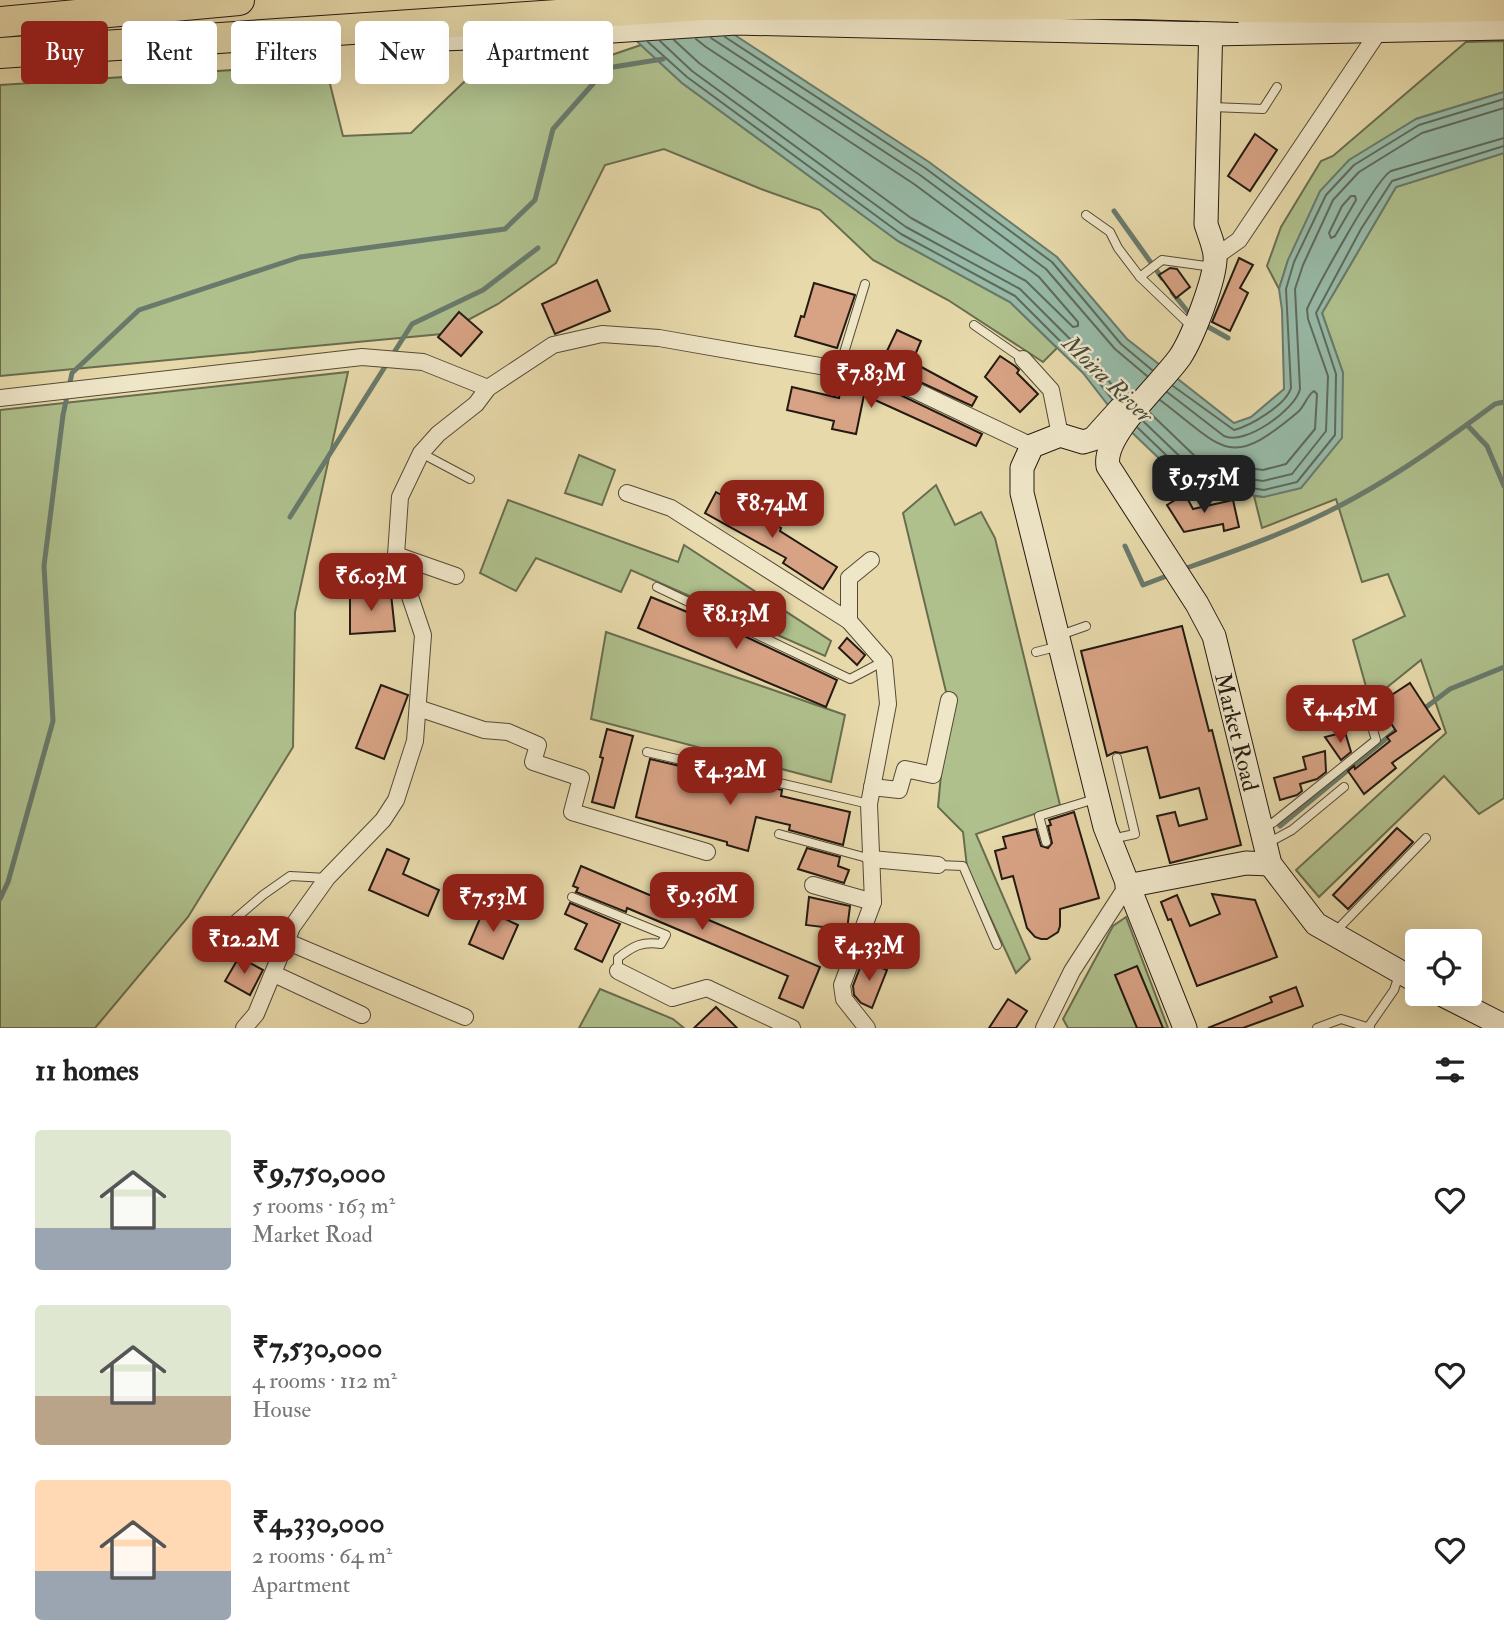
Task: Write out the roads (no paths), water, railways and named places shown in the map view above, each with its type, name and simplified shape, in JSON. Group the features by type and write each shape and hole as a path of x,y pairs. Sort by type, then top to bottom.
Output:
{"highway":[{"path":"0,22 239,0"},
{"path":"578,21 704,5 1136,4 1400,8 1504,6"},
{"path":"0,53 463,29"}],"main road":[{"path":"1185,1028 1109,840 1022,493 1022,468 1032,446 1060,435 1100,436 1196,327 1214,262 1206,224 1213,34 1209,0"},
{"path":"613,24 736,23 1213,34 1504,29"},
{"path":"0,66 463,34"},
{"path":"1176,352 1188,323 1204,304"},
{"name":"Market Road","path":"1100,436 1108,466 1197,604 1214,636 1266,846 1316,924 1405,976"},
{"path":"1127,886 1245,863 1266,846"},
{"path":"1465,1006 1504,1026"}],"street":[{"path":"1214,262 1239,240 1380,31"},
{"path":"244,1028 256,1014 292,927 327,878 383,820 396,800 415,741 423,635 396,555 400,497 421,453 449,425 476,404 488,388 554,345 603,334 659,338 889,377 1032,446"},
{"path":"0,398 362,357 424,362 488,388"},
{"path":"1023,359 1051,390 1060,435"},
{"path":"627,493 671,508 849,621 884,661 888,705 869,804 873,902 842,985 844,999 867,1028"},
{"path":"396,555 456,576"},
{"path":"849,621 849,578 871,560"},
{"path":"872,787 899,790 905,769 933,775 949,700"},
{"path":"418,708 484,730 508,732 538,745 533,762 581,778 572,811 707,852"},
{"path":"871,859 938,865"},
{"path":"813,884 873,902"},
{"path":"1044,1028 1072,971 1127,886"},
{"path":"288,942 465,1017"},
{"path":"618,971 672,998 707,988 792,1028"},
{"path":"274,974 362,1015"}],"lane":[{"path":"1210,107 1263,109 1277,87"},
{"path":"1086,215 1110,232 1118,248 1140,276 1188,323"},
{"path":"1140,276 1162,260 1214,262"},
{"path":"839,369 865,284"},
{"path":"974,325 1023,359"},
{"path":"421,453 470,479"},
{"path":"657,587 850,679 884,661"},
{"path":"1036,652 1060,646 1066,633 1086,626"},
{"path":"1266,846 1274,822 1376,740 1369,717"},
{"path":"647,752 869,804"},
{"path":"1109,840 1135,834 1117,758"},
{"path":"1266,846 1292,830 1344,787"},
{"path":"1045,842 1039,816 1097,798"},
{"path":"779,834 871,859"},
{"path":"1332,935 1426,838"},
{"path":"938,865 963,866 997,945"},
{"path":"228,925 290,876 327,878"},
{"path":"572,897 666,936 661,944 648,942 634,945 618,958 618,971"},
{"path":"1317,1028 1340,1019 1370,1027 1394,990 1405,981"}],"water":[{"name":"Moira River","path":"721,26 929,162 1057,257 1127,339 1234,423 1251,417 1284,389 1279,289 1288,260 1320,191 1349,160 1416,119 1504,92 1504,153 1396,187 1322,313 1343,373 1342,438 1301,488 1264,497 1188,486 1122,423 1083,373 1010,302 898,241 682,83 629,34"}],"waterway":[{"path":"0,899 8,882 53,721 44,566 63,415 72,373 139,310 300,257 505,229 535,200 553,129 607,68 663,59"},
{"path":"1114,211 1162,278"},
{"path":"290,517 412,324 483,290 538,248"},
{"path":"1172,292 1192,317"},
{"path":"1203,324 1228,338"},
{"path":"1181,570 1314,519 1374,487 1495,404 1504,402"},
{"path":"1467,425 1487,446 1504,486"},
{"path":"1125,546 1143,585 1172,574"},
{"path":"1421,711 1450,689 1504,667"},
{"path":"1280,826 1399,728"}]}
